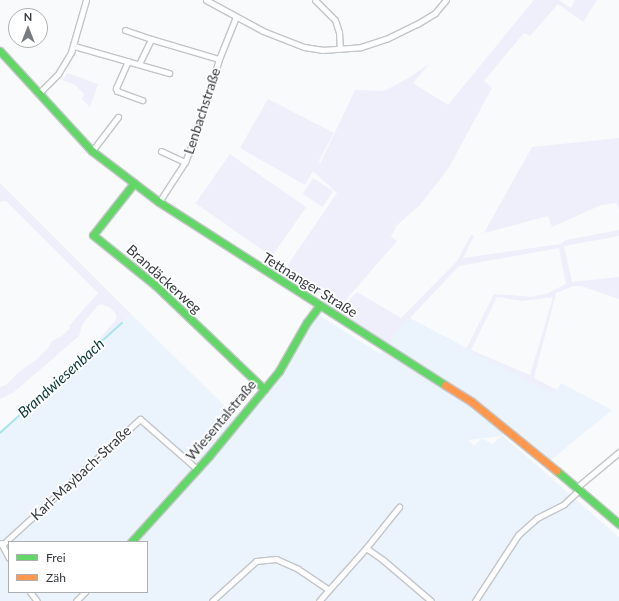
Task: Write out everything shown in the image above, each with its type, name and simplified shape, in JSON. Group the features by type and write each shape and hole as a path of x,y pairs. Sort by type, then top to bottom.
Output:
{"main road":[{"name":"Tettnanger Straße","path":"0,51 38,94 92,150 159,202 319,306 472,402 619,524"},
{"name":"Brandäckerweg","path":"134,182 93,235 155,285 264,390"},
{"name":"Wiesentalstraße","path":"132,541 197,469 264,390 278,371 307,322 319,306"}],"street":[{"path":"38,94 58,74 74,46 86,0"},
{"path":"206,0 263,31 304,47 322,50 361,47 386,39 417,24 435,13 446,0"},
{"path":"318,1 335,20 339,32 340,49"},
{"name":"Lenbachstraße","path":"159,202 185,162 194,140 219,58 236,17"},
{"path":"125,30 151,39 219,58"},
{"path":"139,64 151,39"},
{"path":"74,46 168,73"},
{"path":"128,61 116,88 117,90 142,100"},
{"path":"92,150 118,117"},
{"path":"161,152 185,162"},
{"name":"Karl-Maybach-Straße","path":"1,544 140,419 197,469"},
{"path":"475,601 518,534 537,518 564,504 577,489 619,452"},
{"path":"319,601 366,548 399,507"},
{"path":"1,544 8,556"},
{"path":"366,548 383,560 431,601"},
{"path":"212,601 256,561 276,559 298,569 328,590"},
{"path":"31,593 37,601"},
{"path":"76,601 84,593"}],"shaded area":[{"path":"534,0 559,0 571,8 575,0 597,0 583,22 558,4 530,36 524,33 484,81 492,88 448,169 419,206 395,227 396,228 391,236 397,241 336,311 323,302 325,297 285,269 337,193 313,171 305,185 240,148 268,99 334,133 319,160 320,164 355,90 384,91 407,79 429,64 413,83 448,105"},
{"path":"67,73 98,84 90,107 82,99 84,94 74,84 63,81"},
{"path":"619,138 619,210 617,203 601,205 552,227 548,216 484,233 532,147"},
{"path":"230,154 306,207 272,256 196,203"},
{"path":"313,178 333,191 323,207 303,194"},
{"path":"0,183 131,314 89,356 0,434 0,431 74,367 116,320 116,314 109,307 101,304 97,306 82,325 79,336 14,392 0,399 0,387 6,385 18,373 36,360 48,348 52,341 62,336 98,293 6,201 0,202"},
{"path":"619,230 619,236 564,246 572,282 619,277 619,299 581,286 573,286 556,293 534,378 557,390 554,394 466,349 494,294 532,297 548,293 566,284 559,248 459,266 410,318 408,318 387,345 341,314 340,311 357,292 401,318 457,261 471,235 476,236 474,236 463,258 560,244 566,240","holes":["497,297 523,301 553,297 530,375 471,350"]},
{"path":"131,314 241,422 317,314 380,354 408,317 554,394 561,383 612,410 550,461 506,426 502,435 619,537 619,601 0,601 0,434 89,356","holes":["502,436 492,444 482,438","482,438 474,446 468,440"]}],"waterway":[{"name":"Brandwiesenbach","path":"0,433 122,323"}],"traffic: fast":[{"path":"0,51 92,151 159,202 445,385"},
{"path":"134,183 93,235 155,285 264,389"},
{"path":"132,541 209,456 279,371 307,322 319,306"},
{"path":"557,471 619,524"}],"traffic: slow":[{"path":"445,385 472,402 557,471"}]}
